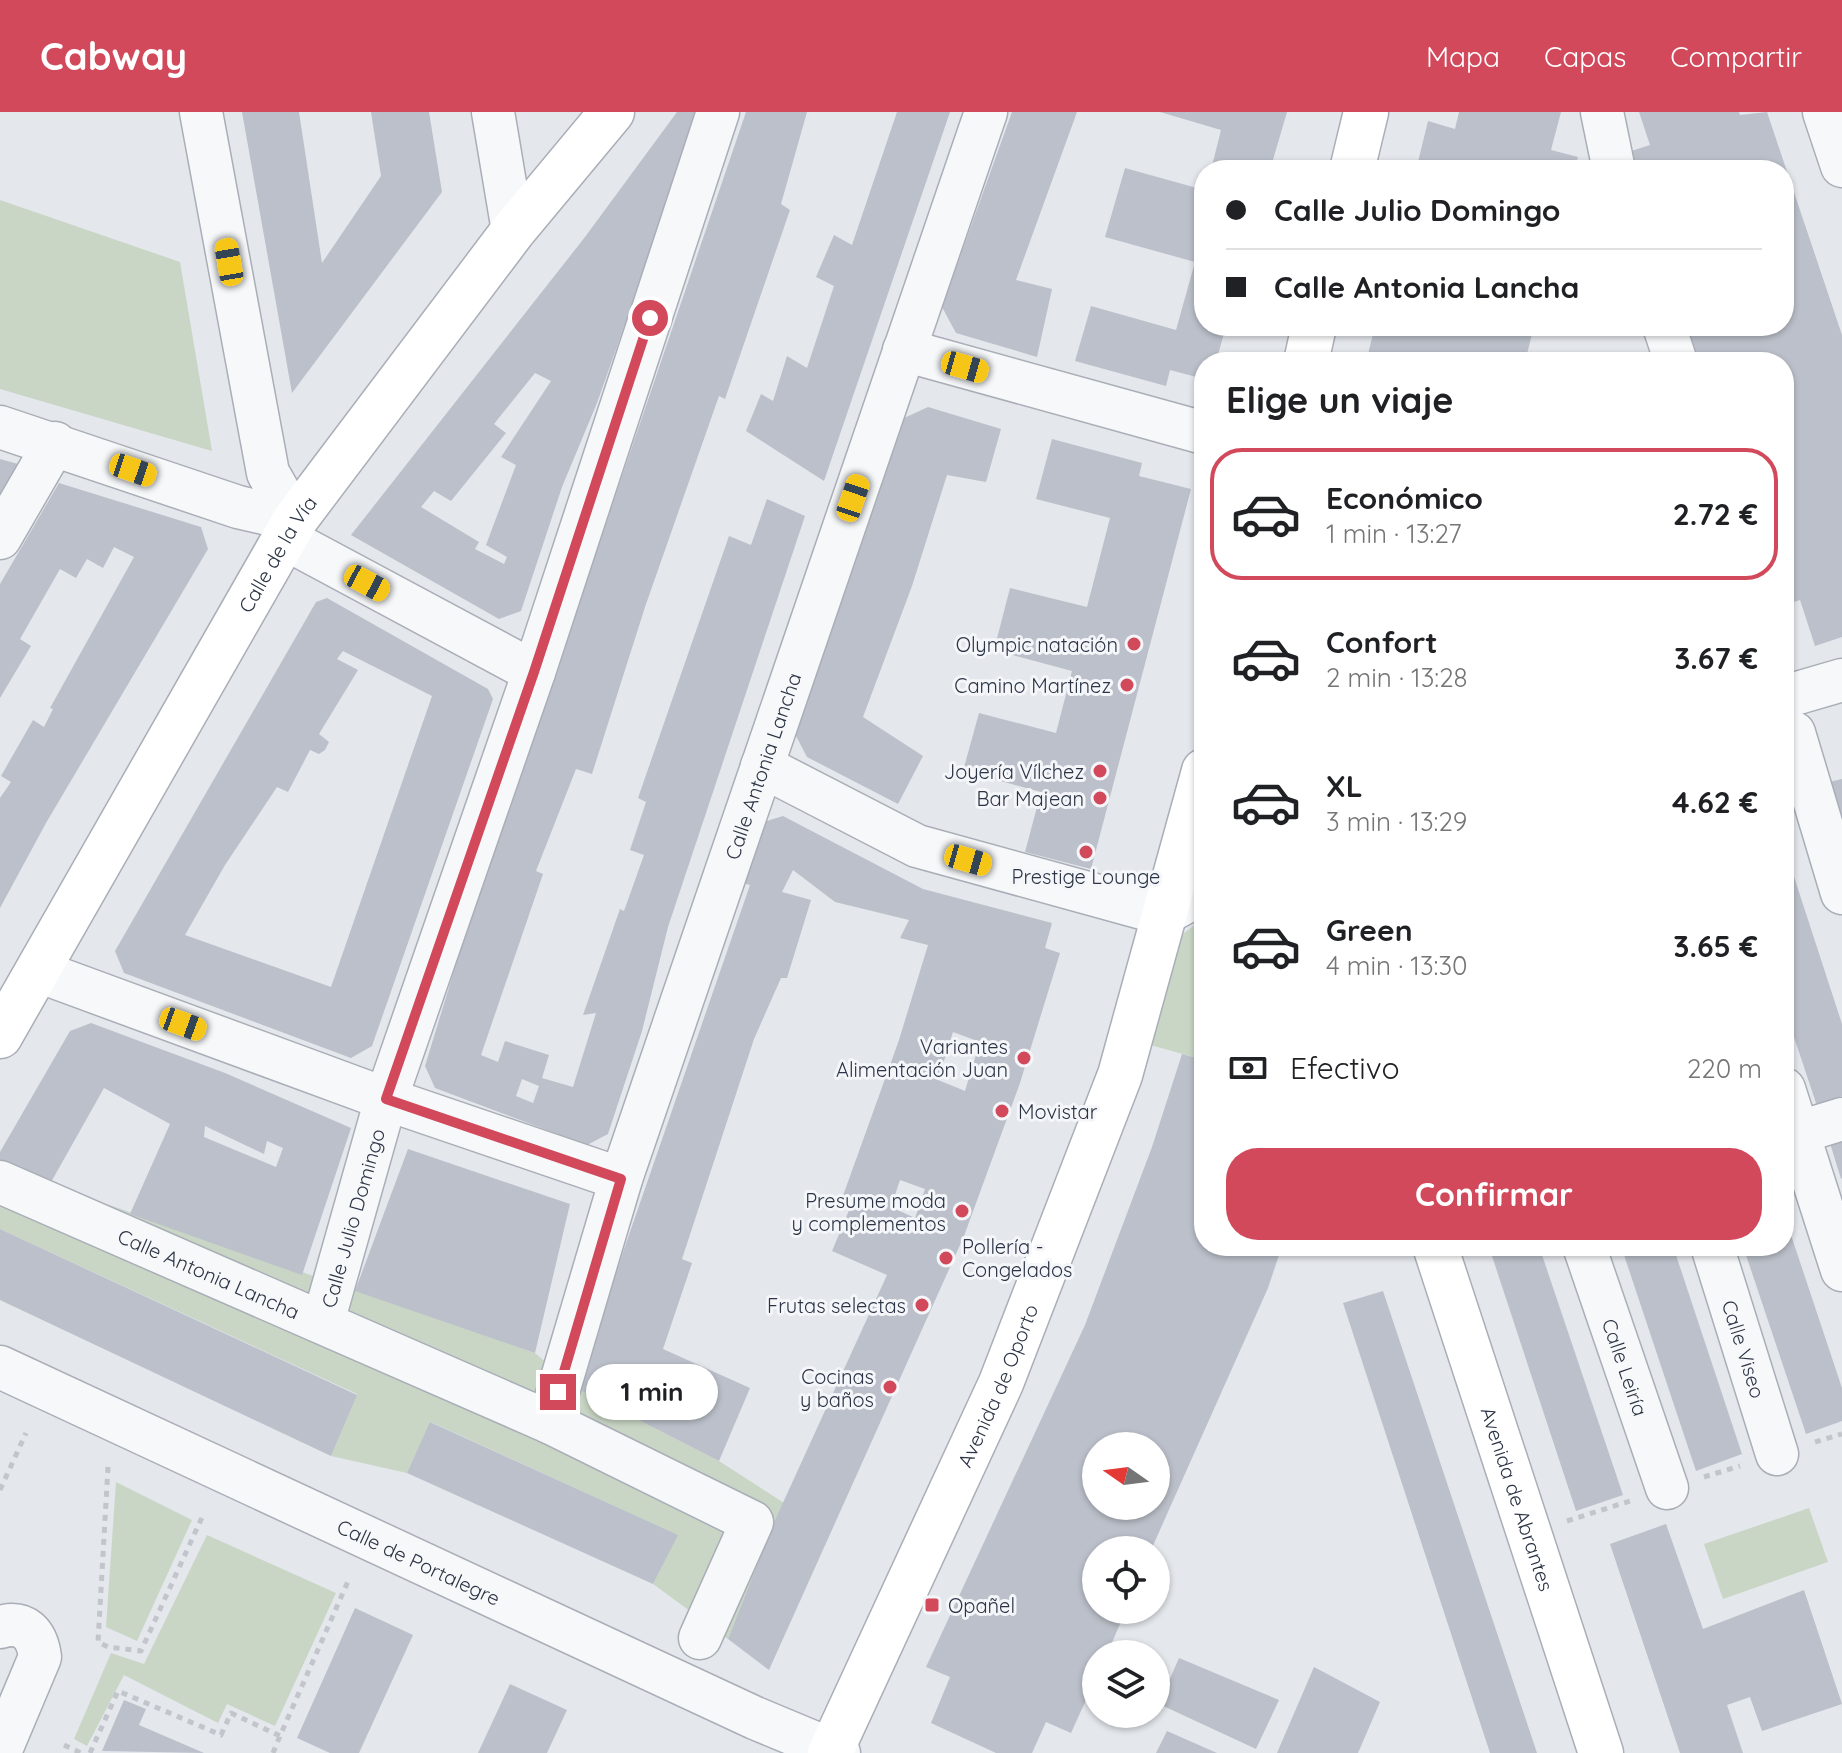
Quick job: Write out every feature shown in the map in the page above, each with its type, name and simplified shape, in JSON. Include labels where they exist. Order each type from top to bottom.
[{"type":"main road","name":"Calle de la Vía","points":[[4,1020],[38,971],[290,529],[513,231],[612,112]]},
{"type":"main road","points":[[1354,160],[1366,112]]},
{"type":"main road","name":"Avenida de Oporto","points":[[834,1752],[1001,1383],[1120,1075],[1194,807]]},
{"type":"main road","name":"Avenida de Abrantes","points":[[1440,1256],[1601,1753]]},
{"type":"street","points":[[201,112],[268,473],[290,529]]},
{"type":"street","points":[[493,112],[513,231]]},
{"type":"street","name":"Calle Julio Domingo","points":[[323,1322],[386,1099],[534,672],[718,112]]},
{"type":"street","name":"Calle Antonia Lancha","points":[[549,1422],[621,1179],[986,112]]},
{"type":"street","points":[[1602,112],[1612,160]]},
{"type":"street","points":[[1824,112],[1842,166]]},
{"type":"street","points":[[904,350],[1194,430]]},
{"type":"street","points":[[0,427],[238,507],[290,529],[534,672]]},
{"type":"street","points":[[0,538],[55,443]]},
{"type":"street","points":[[1794,712],[1842,680]]},
{"type":"street","points":[[1794,732],[1842,893]]},
{"type":"street","points":[[762,766],[917,846],[1164,914],[1194,898]]},
{"type":"street","points":[[38,971],[386,1099],[621,1179]]},
{"type":"street","points":[[1794,1134],[1842,1119]]},
{"type":"street","points":[[1794,1143],[1842,1270]]},
{"type":"street","name":"Calle Antonia Lancha","points":[[0,1182],[549,1422],[752,1522],[700,1638]]},
{"type":"street","name":"Calle Leiría","points":[[1587,1256],[1667,1488]]},
{"type":"street","name":"Calle Viseo","points":[[1715,1256],[1777,1454]]},
{"type":"street","name":"Calle de Portalegre","points":[[0,1367],[834,1752]]},
{"type":"street","points":[[0,1627],[12,1623],[24,1627],[38,1643],[40,1657],[0,1752]]},
{"type":"path","points":[[0,1490],[26,1433]]},
{"type":"path","points":[[108,1467],[98,1642],[108,1647],[141,1651],[204,1513]]},
{"type":"path","points":[[273,1753],[349,1579]]},
{"type":"path","points":[[90,1753],[118,1691],[221,1735],[231,1713],[280,1736]]},
{"type":"path","points":[[64,1745],[81,1753]]},
{"type":"green space","points":[[0,200],[180,262],[212,451],[0,389]]},
{"type":"green space","points":[[1194,926],[1194,1057],[1147,1044],[1180,936]]},
{"type":"green space","points":[[0,1167],[535,1353],[576,1388],[719,1461],[784,1503],[728,1639],[653,1584],[677,1535],[431,1422],[407,1473],[331,1456],[357,1394],[0,1229]]},
{"type":"green space","points":[[116,1482],[192,1520],[137,1641],[106,1627]]},
{"type":"green space","points":[[1809,1508],[1828,1562],[1723,1599],[1704,1544]]},
{"type":"green space","points":[[207,1535],[336,1593],[275,1726],[227,1704],[218,1723],[124,1675],[87,1746],[74,1739],[111,1653],[144,1664]]},
{"type":"building","points":[[242,112],[299,112],[322,263],[381,176],[371,112],[429,112],[442,192],[292,393]]},
{"type":"building","points":[[677,112],[700,112],[597,403],[562,487],[521,611],[499,619],[351,535],[585,237]],"holes":[[[535,373],[551,381],[501,457],[516,465],[486,545],[507,557],[504,564],[475,549],[479,542],[421,507],[434,491],[451,501],[506,433],[494,424]]]},
{"type":"building","points":[[746,112],[807,112],[781,204],[790,210],[725,399],[719,396],[645,607],[592,774],[576,769],[536,871],[543,874],[481,1055],[498,1062],[505,1041],[549,1055],[542,1078],[573,1087],[596,1013],[583,1015],[620,909],[624,911],[644,855],[630,850],[646,802],[638,798],[729,536],[751,545],[767,499],[805,516],[668,927],[642,1031],[608,1134],[587,1145],[435,1088],[425,1066],[457,961]],"holes":[[[522,1079],[539,1086],[533,1103],[516,1096]]]},
{"type":"building","points":[[897,112],[950,112],[824,481],[746,431],[761,394],[773,401],[787,356],[807,368],[834,286],[816,277],[834,235],[852,245]]},
{"type":"building","points":[[1012,112],[1077,112],[1016,280],[1052,289],[1037,357],[956,333],[942,307]]},
{"type":"building","points":[[1160,112],[1287,112],[1273,160],[1214,160],[1221,130]]},
{"type":"building","points":[[1459,112],[1561,112],[1551,150],[1578,157],[1577,160],[1418,160],[1428,121],[1455,129]]},
{"type":"building","points":[[1639,112],[1739,112],[1740,115],[1767,112],[1783,160],[1627,160],[1625,153],[1650,145]]},
{"type":"building","points":[[1125,168],[1194,187],[1194,262],[1105,237]]},
{"type":"building","points":[[1794,192],[1842,335],[1842,637],[1815,646],[1800,600],[1794,602],[1794,352],[1691,352],[1685,336],[1794,336]]},
{"type":"building","points":[[1194,266],[1194,336],[1223,336],[1219,352],[1194,352],[1194,376],[1170,370],[1166,386],[1075,361],[1091,306],[1176,330]]},
{"type":"building","points":[[1372,336],[1532,336],[1528,352],[1368,352]]},
{"type":"building","points":[[928,407],[1001,429],[986,482],[947,475],[912,586],[863,717],[923,756],[898,804],[807,757],[795,734],[902,419]]},
{"type":"building","points":[[1052,439],[1142,463],[1139,476],[1191,489],[1091,869],[1025,852],[1041,792],[963,771],[979,713],[1056,733],[1072,671],[994,650],[1010,588],[1087,607],[1110,518],[1036,499]]},
{"type":"building","points":[[0,459],[18,464],[0,494]]},
{"type":"building","points":[[59,483],[201,527],[208,549],[46,823],[0,908],[0,798],[11,782],[1,776],[33,720],[44,727],[53,709],[50,708],[134,557],[114,547],[103,568],[87,559],[76,578],[60,569],[20,639],[31,646],[0,698],[0,584]]},
{"type":"building","points":[[327,598],[488,689],[493,699],[372,1046],[351,1058],[124,973],[115,951],[316,602]],"holes":[[[343,651],[432,696],[331,987],[185,935],[225,865],[277,787],[288,792],[310,750],[319,754],[325,750],[329,742],[319,734],[358,670],[337,659]]]},
{"type":"building","points":[[1842,779],[1842,831],[1825,783]]},
{"type":"building","points":[[783,816],[923,889],[1052,923],[1045,948],[1060,953],[1020,1083],[964,1236],[769,1670],[728,1639],[776,1518],[887,1275],[832,1251],[850,1208],[840,1204],[899,1040],[928,945],[900,938],[909,920],[835,902],[793,870],[782,892],[811,900],[787,978],[781,978],[754,1039],[682,1259],[692,1263],[663,1349],[750,1388],[719,1461],[576,1388],[750,885],[739,882],[760,823]],"holes":[[[953,1032],[980,1042],[965,1091],[938,1080]],[[900,1180],[925,1189],[915,1218],[891,1207]]]},
{"type":"building","points":[[1794,877],[1842,1024],[1842,1096],[1817,1106],[1794,1037]]},
{"type":"building","points":[[91,1023],[225,1073],[351,1128],[302,1275],[130,1214],[170,1124],[104,1088],[50,1184],[0,1167],[0,1152],[70,1031]],"holes":[[[205,1126],[264,1154],[267,1141],[283,1148],[276,1167],[204,1137]]]},
{"type":"building","points":[[1182,1054],[1194,1057],[1194,1256],[1279,1256],[1268,1288],[1170,1507],[1170,1432],[1082,1432],[1082,1520],[1164,1520],[1157,1536],[1082,1536],[1082,1624],[1120,1624],[1113,1640],[1082,1640],[1082,1709],[1071,1733],[1046,1722],[1032,1753],[996,1753],[931,1723],[950,1677],[926,1667],[1085,1325],[1152,1147]]},
{"type":"building","points":[[1842,1136],[1842,1178],[1841,1179],[1829,1140]]},
{"type":"building","points":[[408,1149],[570,1204],[535,1353],[355,1291]]},
{"type":"building","points":[[0,1229],[357,1395],[331,1456],[0,1300]]},
{"type":"building","points":[[1794,1244],[1842,1388],[1842,1421],[1806,1434],[1746,1256],[1794,1256]]},
{"type":"building","points":[[1492,1256],[1542,1256],[1623,1495],[1576,1511]]},
{"type":"building","points":[[1624,1256],[1676,1256],[1742,1454],[1696,1471]]},
{"type":"building","points":[[1383,1291],[1537,1753],[1490,1753],[1343,1303]]},
{"type":"building","points":[[430,1422],[678,1535],[653,1584],[407,1473]]},
{"type":"building","points":[[1666,1524],[1703,1629],[1804,1590],[1842,1704],[1762,1731],[1750,1697],[1727,1705],[1743,1753],[1680,1753],[1610,1544]]},
{"type":"building","points":[[355,1608],[413,1635],[359,1753],[330,1753],[297,1738]]},
{"type":"building","points":[[1179,1658],[1279,1700],[1256,1749],[1170,1709],[1170,1679]]},
{"type":"building","points":[[1314,1667],[1380,1702],[1358,1753],[1277,1753]]},
{"type":"building","points":[[510,1684],[567,1710],[547,1753],[478,1753]]},
{"type":"building","points":[[124,1700],[146,1709],[139,1725],[204,1753],[102,1751]]},
{"type":"building","points":[[1167,1731],[1217,1753],[1156,1753]]},
{"type":"place","name":"Olympic natación","points":[[1134,644]]},
{"type":"place","name":"Camino Martínez","points":[[1127,685]]},
{"type":"place","name":"Joyería Vílchez","points":[[1100,771]]},
{"type":"place","name":"Bar Majean","points":[[1100,798]]},
{"type":"place","name":"Prestige Lounge","points":[[1086,852]]},
{"type":"place","name":"Variantes Alimentación Juan","points":[[1024,1058]]},
{"type":"place","name":"Movistar","points":[[1002,1111]]},
{"type":"place","name":"Presume moda y complementos","points":[[962,1211]]},
{"type":"place","name":"Pollería - Congelados","points":[[946,1258]]},
{"type":"place","name":"Frutas selectas","points":[[922,1305]]},
{"type":"place","name":"Cocinas y baños","points":[[890,1387]]},
{"type":"place","name":"Opañel","points":[[932,1605]]},
{"type":"route","points":[[558,1392],[621,1179],[386,1099],[534,672],[650,318]]}]
